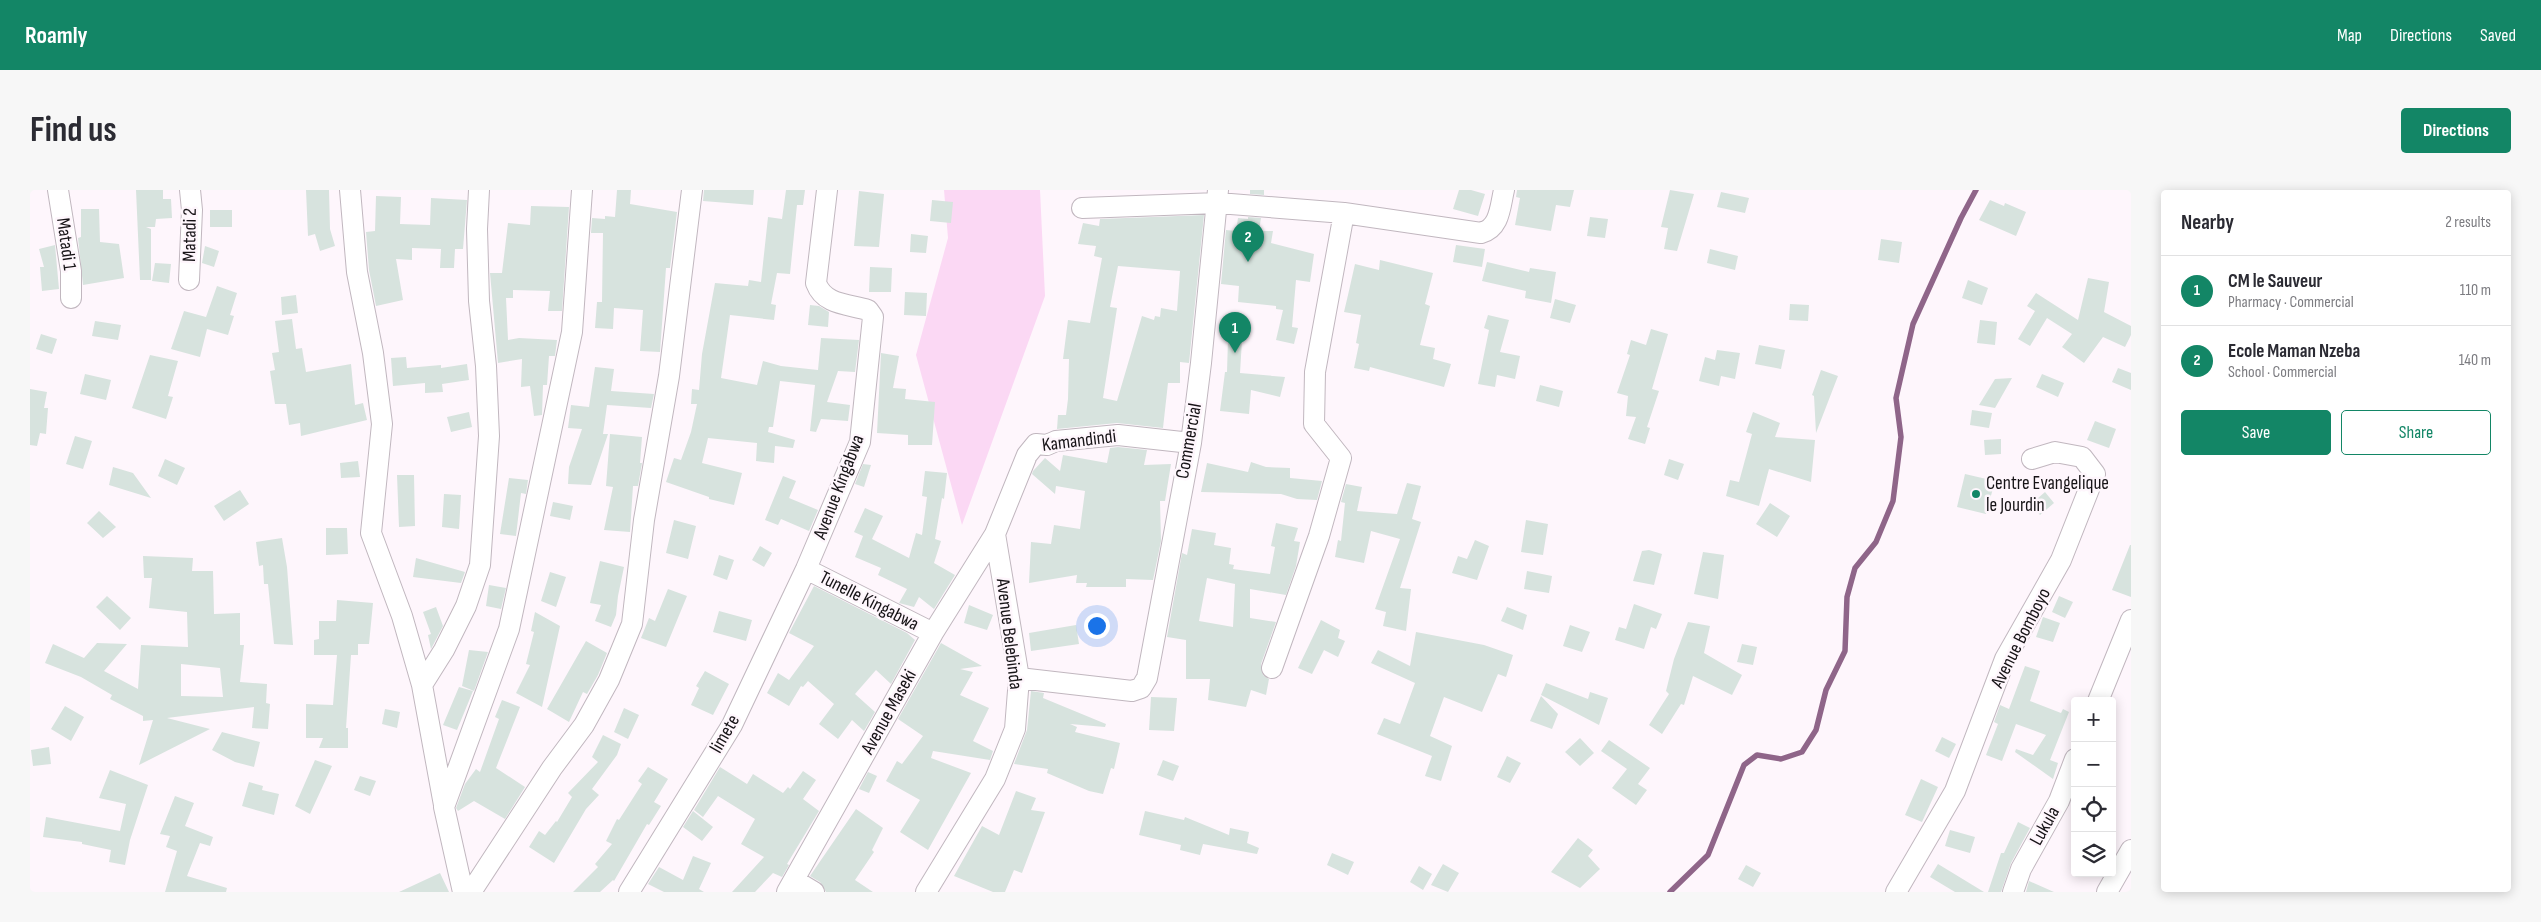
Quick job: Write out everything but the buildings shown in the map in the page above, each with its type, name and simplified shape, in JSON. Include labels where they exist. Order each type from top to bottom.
[{"type":"street","name":"Matadi 1","points":[[58,190],[71,272],[71,298]]},
{"type":"street","name":"Matadi 2","points":[[189,280],[192,210],[190,190]]},
{"type":"street","points":[[350,190],[357,272],[373,353],[382,424],[371,533],[402,616],[422,685],[444,807],[463,892]]},
{"type":"street","points":[[422,685],[444,650],[466,606],[480,565],[489,436],[486,366],[479,301],[477,229],[479,190]]},
{"type":"street","points":[[444,807],[509,629],[572,332],[582,190]]},
{"type":"street","points":[[471,892],[552,768],[584,725],[609,680],[632,624],[644,520],[669,376],[692,190]]},
{"type":"street","name":"Avenue Kingabwa","points":[[806,569],[860,442],[873,322],[871,313],[864,309],[827,299],[820,293],[816,283],[827,190]]},
{"type":"street","points":[[1082,208],[1218,197],[1481,233],[1490,231],[1496,223],[1504,190]]},
{"type":"street","name":"Commercial","points":[[1019,678],[1132,692],[1141,688],[1147,678],[1190,443],[1202,363],[1218,197]]},
{"type":"street","points":[[1272,668],[1319,536],[1341,458],[1314,424],[1314,398],[1315,372],[1344,213]]},
{"type":"street","name":"Kamandindi","points":[[994,534],[1027,455],[1036,444],[1047,445],[1056,441],[1118,435],[1190,443]]},
{"type":"street","name":"Avenue Bomboyo","points":[[1896,892],[1955,792],[2005,659],[2061,560],[2096,474],[2082,457],[2055,452],[2032,459]]},
{"type":"street","name":"Avenue Maseki","points":[[790,886],[933,633],[994,534]]},
{"type":"street","name":"Avenue Belebinda","points":[[926,892],[995,779],[1016,729],[1019,678],[994,534]]},
{"type":"street","name":"Tunelle Kingabwa","points":[[806,569],[933,633]]},
{"type":"street","name":"limete","points":[[629,892],[732,725],[806,569]]},
{"type":"street","points":[[2100,697],[2131,620]]},
{"type":"street","name":"Lukula","points":[[2013,892],[2021,869],[2059,800],[2071,769]]},
{"type":"street","points":[[2107,892],[2131,850]]},
{"type":"street","points":[[790,886],[814,892]]},
{"type":"shaded area","points":[[944,190],[1040,190],[1045,296],[962,525],[916,355],[948,238]]},
{"type":"waterway","points":[[1670,892],[1708,855],[1744,765],[1757,755],[1781,759],[1802,752],[1816,730],[1826,690],[1845,651],[1847,597],[1855,568],[1876,542],[1893,501],[1901,437],[1896,398],[1913,324],[1961,218],[1976,190]]},
{"type":"place","name":"Ecole Maman Nzeba","points":[[1248,262]]},
{"type":"place","name":"CM le Sauveur","points":[[1235,353]]},
{"type":"place","name":"Centre Evangelique le Jourdin","points":[[1976,494]]}]
